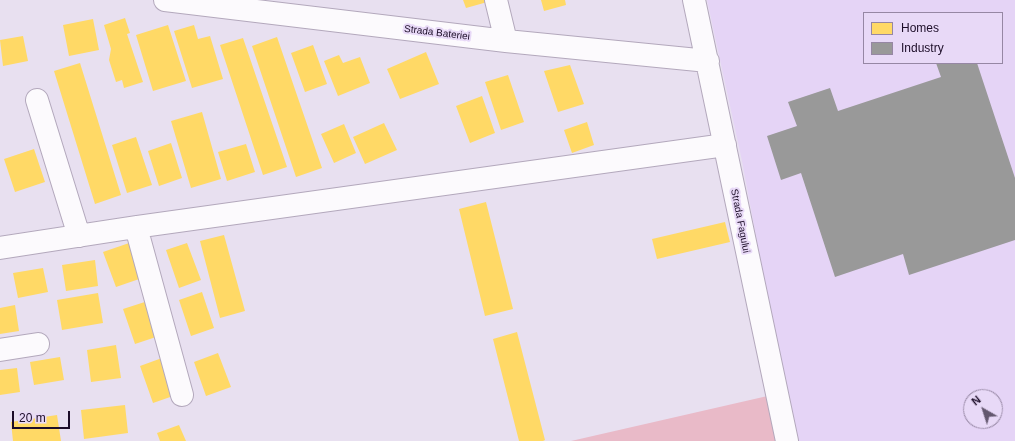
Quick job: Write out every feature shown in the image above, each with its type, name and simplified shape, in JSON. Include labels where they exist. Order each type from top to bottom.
[{"type":"street","name":"Strada Bateriei","points":[[165,0],[506,41],[708,61]]},
{"type":"street","points":[[496,0],[506,41]]},
{"type":"street","name":"Strada Fagului","points":[[694,0],[787,441]]},
{"type":"street","points":[[37,100],[79,236]]},
{"type":"street","points":[[0,248],[136,227],[725,145]]},
{"type":"street","points":[[136,227],[182,395]]},
{"type":"street","points":[[0,350],[38,344]]},
{"type":"shaded area","points":[[707,0],[1015,0],[1015,441],[796,441],[785,392],[742,161]]},
{"type":"shaded area","points":[[785,392],[796,441],[571,441]]},
{"type":"building: Homes","points":[[463,0],[490,0],[491,1],[466,8]]},
{"type":"building: Homes","points":[[541,0],[565,0],[566,5],[544,11]]},
{"type":"building: Homes","points":[[125,18],[130,33],[127,34],[143,82],[124,88],[122,80],[116,82],[109,60],[111,49],[104,25]]},
{"type":"building: Homes","points":[[93,19],[99,50],[69,56],[63,25]]},
{"type":"building: Homes","points":[[168,25],[186,81],[153,91],[136,35]]},
{"type":"building: Homes","points":[[194,25],[198,39],[210,36],[223,79],[192,88],[174,31]]},
{"type":"building: Homes","points":[[23,36],[28,61],[3,66],[0,40]]},
{"type":"building: Homes","points":[[277,37],[322,168],[296,177],[252,46]]},
{"type":"building: Homes","points":[[243,38],[287,167],[263,175],[220,45]]},
{"type":"building: Homes","points":[[313,45],[327,84],[305,92],[291,53]]},
{"type":"building: Homes","points":[[426,52],[439,84],[400,99],[387,69]]},
{"type":"building: Homes","points":[[339,55],[343,63],[360,57],[370,83],[338,96],[324,61]]},
{"type":"building: Homes","points":[[80,63],[121,195],[95,204],[54,71]]},
{"type":"building: Homes","points":[[570,65],[584,104],[558,112],[544,71]]},
{"type":"building: Homes","points":[[508,75],[524,122],[501,130],[485,82]]},
{"type":"building: Homes","points":[[482,96],[495,133],[470,143],[456,106]]},
{"type":"building: Homes","points":[[202,112],[221,179],[191,188],[171,121]]},
{"type":"building: Homes","points":[[587,122],[594,145],[572,153],[564,130]]},
{"type":"building: Homes","points":[[384,123],[397,150],[365,164],[353,137]]},
{"type":"building: Homes","points":[[344,124],[356,153],[334,163],[321,134]]},
{"type":"building: Homes","points":[[136,137],[152,185],[127,193],[112,145]]},
{"type":"building: Homes","points":[[171,143],[182,178],[159,186],[148,151]]},
{"type":"building: Homes","points":[[246,144],[255,172],[227,181],[218,152]]},
{"type":"building: Homes","points":[[34,149],[45,182],[15,192],[4,159]]},
{"type":"building: Homes","points":[[486,202],[513,309],[485,316],[459,209]]},
{"type":"building: Homes","points":[[725,222],[730,242],[657,259],[652,239]]},
{"type":"building: Homes","points":[[224,235],[245,311],[220,318],[200,241]]},
{"type":"building: Homes","points":[[132,242],[145,277],[116,287],[103,252]]},
{"type":"building: Homes","points":[[187,243],[201,280],[179,288],[166,250]]},
{"type":"building: Homes","points":[[95,260],[98,286],[66,291],[62,265]]},
{"type":"building: Homes","points":[[43,268],[48,292],[18,298],[13,273]]},
{"type":"building: Homes","points":[[202,292],[214,328],[191,336],[179,300]]},
{"type":"building: Homes","points":[[98,293],[103,323],[62,330],[57,300]]},
{"type":"building: Homes","points":[[151,300],[162,335],[135,344],[123,309]]},
{"type":"building: Homes","points":[[15,305],[19,331],[0,334],[0,308]]},
{"type":"building: Homes","points":[[517,332],[545,440],[543,441],[519,441],[493,339]]},
{"type":"building: Homes","points":[[116,345],[121,378],[91,382],[87,350]]},
{"type":"building: Homes","points":[[218,353],[231,387],[206,396],[194,362]]},
{"type":"building: Homes","points":[[60,357],[64,380],[34,385],[30,362]]},
{"type":"building: Homes","points":[[162,358],[176,395],[153,403],[140,366]]},
{"type":"building: Homes","points":[[17,368],[20,392],[0,395],[0,370]]},
{"type":"building: Homes","points":[[125,405],[128,433],[84,439],[81,410]]},
{"type":"building: Homes","points":[[57,415],[61,441],[13,441],[11,422]]},
{"type":"building: Homes","points":[[179,425],[186,441],[160,441],[157,433]]},
{"type":"building: Industry","points":[[936,64],[977,64],[1015,178],[1015,240],[909,275],[903,254],[835,277],[801,173],[781,180],[767,136],[797,126],[788,102],[830,88],[838,111],[941,77]]}]
